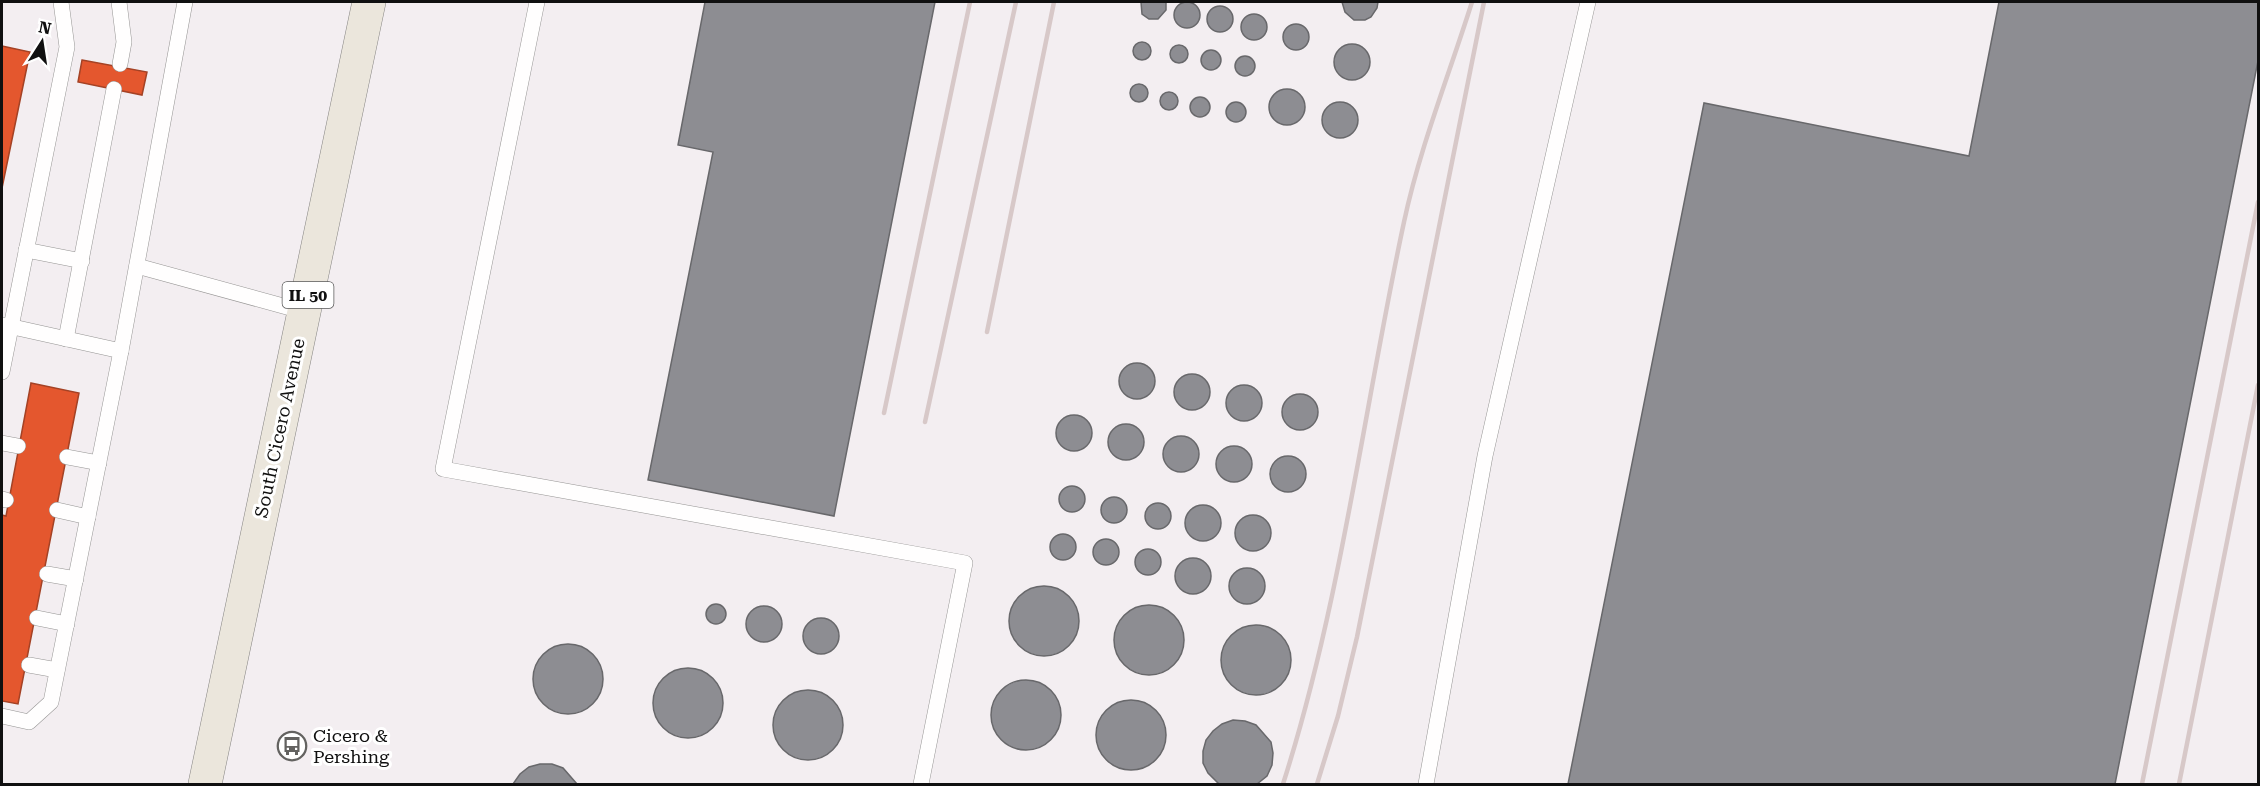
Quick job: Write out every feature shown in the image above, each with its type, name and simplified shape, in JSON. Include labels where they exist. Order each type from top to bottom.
[{"type":"main road","name":"South Cicero Avenue","points":[[205,784],[369,2]]},
{"type":"lane","points":[[2,372],[7,326],[26,250],[67,47],[61,2]]},
{"type":"lane","points":[[119,2],[124,42],[120,64]]},
{"type":"lane","points":[[2,716],[29,722],[51,702],[121,351],[185,2]]},
{"type":"lane","points":[[537,2],[443,469],[965,563],[921,784]]},
{"type":"lane","points":[[1426,784],[1485,456],[1588,2]]},
{"type":"lane","points":[[66,339],[114,88]]},
{"type":"lane","points":[[26,250],[81,261]]},
{"type":"lane","points":[[137,266],[305,312]]},
{"type":"lane","points":[[7,326],[121,351]]},
{"type":"lane","points":[[2,443],[18,446]]},
{"type":"lane","points":[[67,457],[99,464]]},
{"type":"lane","points":[[57,510],[88,517]]},
{"type":"lane","points":[[47,574],[76,579]]},
{"type":"lane","points":[[38,618],[67,624]]},
{"type":"lane","points":[[29,665],[57,670]]},
{"type":"shaded area","points":[[2,2],[2258,2],[2258,784],[2,784]]},
{"type":"building: Shops","points":[[2,46],[30,52],[2,188]]},
{"type":"building: Shops","points":[[82,60],[147,72],[142,95],[78,82]]},
{"type":"building: Shops","points":[[31,383],[79,393],[18,704],[2,701],[2,515],[6,516]]},
{"type":"building: Industry","points":[[705,2],[935,2],[834,516],[648,480],[713,152],[678,145]]},
{"type":"building: Industry","points":[[1141,2],[1166,2],[1166,10],[1158,19],[1149,19],[1142,14]]},
{"type":"building: Industry","points":[[1187,2],[1196,6],[1200,15],[1196,24],[1187,28],[1178,24],[1174,15],[1178,6]]},
{"type":"building: Industry","points":[[1342,2],[1378,2],[1371,17],[1365,20],[1354,20],[1345,12]]},
{"type":"building: Industry","points":[[1999,2],[2258,2],[2258,61],[2115,784],[1568,784],[1704,103],[1969,156]]},
{"type":"building: Industry","points":[[1220,6],[1229,10],[1233,19],[1229,28],[1220,32],[1211,28],[1207,19],[1211,10]]},
{"type":"building: Industry","points":[[1254,14],[1264,17],[1267,27],[1264,37],[1254,40],[1244,37],[1241,27],[1244,17]]},
{"type":"building: Industry","points":[[1296,24],[1305,28],[1309,37],[1305,46],[1296,50],[1287,46],[1283,37],[1287,28]]},
{"type":"building: Industry","points":[[1138,42],[1146,42],[1151,47],[1149,58],[1138,60],[1133,55],[1133,47]]},
{"type":"building: Industry","points":[[1352,44],[1365,49],[1370,62],[1365,75],[1352,80],[1339,75],[1334,62],[1339,49]]},
{"type":"building: Industry","points":[[1175,45],[1183,45],[1188,50],[1186,61],[1175,63],[1170,58],[1170,50]]},
{"type":"building: Industry","points":[[1211,50],[1218,53],[1221,60],[1218,67],[1211,70],[1204,67],[1201,60],[1204,53]]},
{"type":"building: Industry","points":[[1245,56],[1252,59],[1255,66],[1252,73],[1245,76],[1238,73],[1235,66],[1238,59]]},
{"type":"building: Industry","points":[[1135,84],[1143,84],[1148,89],[1146,100],[1135,102],[1130,97],[1130,89]]},
{"type":"building: Industry","points":[[1287,89],[1299,95],[1305,107],[1299,119],[1287,125],[1275,119],[1269,107],[1275,95]]},
{"type":"building: Industry","points":[[1165,92],[1173,92],[1178,97],[1176,108],[1165,110],[1160,105],[1160,97]]},
{"type":"building: Industry","points":[[1200,97],[1207,100],[1210,107],[1207,114],[1200,117],[1193,114],[1190,107],[1193,100]]},
{"type":"building: Industry","points":[[1236,102],[1243,105],[1246,112],[1243,119],[1236,122],[1229,119],[1226,112],[1229,105]]},
{"type":"building: Industry","points":[[1340,102],[1353,107],[1358,120],[1353,133],[1340,138],[1327,133],[1322,120],[1327,107]]},
{"type":"building: Industry","points":[[1137,363],[1149,369],[1155,381],[1149,393],[1137,399],[1125,393],[1119,381],[1125,369]]},
{"type":"building: Industry","points":[[1192,374],[1205,379],[1210,392],[1205,405],[1192,410],[1179,405],[1174,392],[1179,379]]},
{"type":"building: Industry","points":[[1244,385],[1257,390],[1262,403],[1257,416],[1244,421],[1231,416],[1226,403],[1231,390]]},
{"type":"building: Industry","points":[[1300,394],[1313,399],[1318,412],[1313,425],[1300,430],[1287,425],[1282,412],[1287,399]]},
{"type":"building: Industry","points":[[1074,415],[1087,420],[1092,433],[1087,446],[1074,451],[1061,446],[1056,433],[1061,420]]},
{"type":"building: Industry","points":[[1126,424],[1139,429],[1144,442],[1139,455],[1126,460],[1113,455],[1108,442],[1113,429]]},
{"type":"building: Industry","points":[[1181,436],[1194,441],[1199,454],[1194,467],[1181,472],[1168,467],[1163,454],[1168,441]]},
{"type":"building: Industry","points":[[1234,446],[1247,451],[1252,464],[1247,477],[1234,482],[1221,477],[1216,464],[1221,451]]},
{"type":"building: Industry","points":[[1288,456],[1300,462],[1306,474],[1300,486],[1288,492],[1276,486],[1270,474],[1276,462]]},
{"type":"building: Industry","points":[[1072,486],[1081,490],[1085,499],[1081,508],[1072,512],[1063,508],[1059,499],[1063,490]]},
{"type":"building: Industry","points":[[1114,497],[1123,501],[1127,510],[1123,519],[1114,523],[1105,519],[1101,510],[1105,501]]},
{"type":"building: Industry","points":[[1158,503],[1167,507],[1171,516],[1167,525],[1158,529],[1149,525],[1145,516],[1149,507]]},
{"type":"building: Industry","points":[[1203,505],[1216,510],[1221,523],[1216,536],[1203,541],[1190,536],[1185,523],[1190,510]]},
{"type":"building: Industry","points":[[1253,515],[1266,520],[1271,533],[1266,546],[1253,551],[1240,546],[1235,533],[1240,520]]},
{"type":"building: Industry","points":[[1063,534],[1072,538],[1076,547],[1072,556],[1063,560],[1054,556],[1050,547],[1054,538]]},
{"type":"building: Industry","points":[[1106,539],[1115,543],[1119,552],[1115,561],[1106,565],[1097,561],[1093,552],[1097,543]]},
{"type":"building: Industry","points":[[1148,549],[1157,553],[1161,562],[1157,571],[1148,575],[1139,571],[1135,562],[1139,553]]},
{"type":"building: Industry","points":[[1193,558],[1205,564],[1211,576],[1205,588],[1193,594],[1181,588],[1175,576],[1181,564]]},
{"type":"building: Industry","points":[[1247,568],[1260,573],[1265,586],[1260,599],[1247,604],[1234,599],[1229,586],[1234,573]]},
{"type":"building: Industry","points":[[1044,586],[1057,589],[1069,596],[1076,608],[1079,621],[1076,634],[1069,646],[1057,653],[1044,656],[1031,653],[1019,646],[1012,634],[1009,621],[1012,608],[1019,596],[1031,589]]},
{"type":"building: Industry","points":[[716,604],[723,607],[726,614],[723,621],[716,624],[709,621],[706,614],[709,607]]},
{"type":"building: Industry","points":[[1149,605],[1162,608],[1174,615],[1181,627],[1184,640],[1181,653],[1174,665],[1162,672],[1149,675],[1136,672],[1124,665],[1117,653],[1114,640],[1117,627],[1124,615],[1136,608]]},
{"type":"building: Industry","points":[[764,606],[777,611],[782,624],[777,637],[764,642],[751,637],[746,624],[751,611]]},
{"type":"building: Industry","points":[[821,618],[834,623],[839,636],[834,649],[821,654],[808,649],[803,636],[808,623]]},
{"type":"building: Industry","points":[[1256,625],[1269,628],[1281,635],[1288,647],[1291,660],[1288,673],[1281,685],[1269,692],[1256,695],[1243,692],[1231,685],[1224,673],[1221,660],[1224,647],[1231,635],[1243,628]]},
{"type":"building: Industry","points":[[568,644],[581,647],[593,654],[600,666],[603,679],[600,692],[593,704],[581,711],[568,714],[555,711],[543,704],[536,692],[533,679],[536,666],[543,654],[555,647]]},
{"type":"building: Industry","points":[[688,668],[701,671],[713,678],[720,690],[723,703],[720,716],[713,728],[701,735],[688,738],[675,735],[663,728],[656,716],[653,703],[656,690],[663,678],[675,671]]},
{"type":"building: Industry","points":[[1026,680],[1039,683],[1051,690],[1058,702],[1061,715],[1058,728],[1051,740],[1039,747],[1026,750],[1013,747],[1001,740],[994,728],[991,715],[994,702],[1001,690],[1013,683]]},
{"type":"building: Industry","points":[[808,690],[821,693],[833,700],[840,712],[843,725],[840,738],[833,750],[821,757],[808,760],[795,757],[783,750],[776,738],[773,725],[776,712],[783,700],[795,693]]},
{"type":"building: Industry","points":[[1131,700],[1144,703],[1156,710],[1163,722],[1166,735],[1163,748],[1156,760],[1144,767],[1131,770],[1118,767],[1106,760],[1099,748],[1096,735],[1099,722],[1106,710],[1118,703]]},
{"type":"building: Industry","points":[[1233,720],[1256,725],[1271,742],[1272,765],[1267,776],[1257,784],[1219,784],[1208,773],[1203,763],[1206,740],[1222,724]]},
{"type":"building: Industry","points":[[552,764],[563,768],[577,784],[513,784],[529,767]]},
{"type":"railway","points":[[884,413],[970,2]]},
{"type":"railway","points":[[925,422],[1016,2]]},
{"type":"railway","points":[[987,332],[1054,2]]},
{"type":"railway","points":[[1283,784],[1321,646],[1404,222],[1426,139],[1472,2]]},
{"type":"railway","points":[[1317,784],[1338,716],[1357,637],[1484,2]]},
{"type":"railway","points":[[2142,784],[2258,202]]},
{"type":"railway","points":[[2179,784],[2258,385]]},
{"type":"place","name":"Cicero & Pershing","points":[[292,746]]}]
